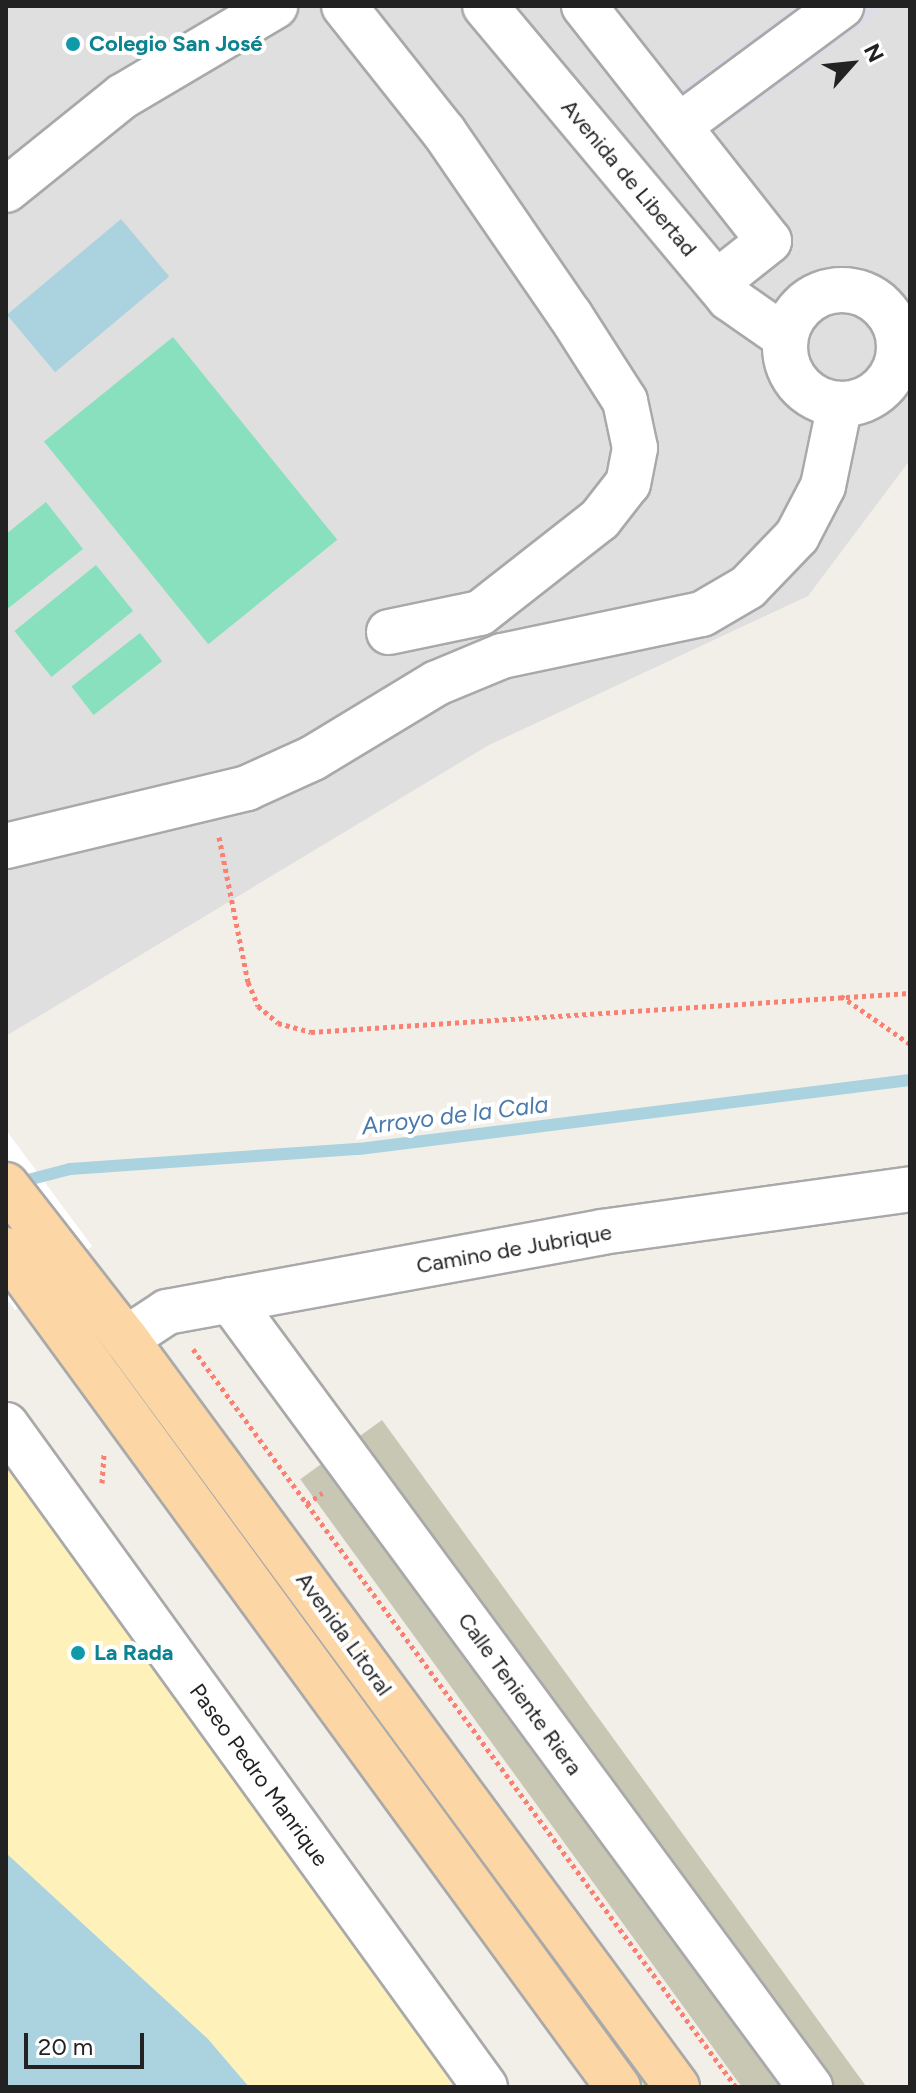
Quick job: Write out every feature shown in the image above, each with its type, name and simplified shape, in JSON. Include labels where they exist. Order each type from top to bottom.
[{"type":"main road","name":"Avenida Litoral","points":[[6,1185],[52,1280],[618,2087]]},
{"type":"main road","name":"Avenida Litoral","points":[[6,1250],[52,1280],[126,1339],[677,2087]]},
{"type":"street","points":[[6,190],[123,96],[275,6]]},
{"type":"street","points":[[344,6],[444,132],[570,315],[625,401],[635,448],[628,483],[600,519],[480,613],[389,632]]},
{"type":"street","name":"Avenida de Libertad","points":[[485,6],[729,298],[785,337]]},
{"type":"street","points":[[584,6],[769,241],[717,282]]},
{"type":"street","points":[[679,126],[841,6]]},
{"type":"street","points":[[830,290],[865,294],[904,330],[888,382],[860,402],[840,404],[821,401],[791,375],[785,337],[800,306],[830,290]]},
{"type":"street","points":[[6,846],[211,797],[276,777],[468,668],[540,646],[650,628],[702,614],[748,587],[780,557],[814,506],[832,458],[840,404]]},
{"type":"street","name":"Camino de Jubrique","points":[[126,1339],[167,1312],[602,1232],[910,1189]]},
{"type":"street","name":"Calle Teniente Riera","points":[[230,1300],[810,2087]]},
{"type":"street","name":"Paseo Pedro Manrique","points":[[6,1425],[485,2087]]},
{"type":"path","points":[[211,797],[248,982],[258,1006],[278,1023],[311,1032],[910,993]]},
{"type":"path","points":[[840,996],[910,1044]]},
{"type":"path","points":[[167,1312],[736,2087]]},
{"type":"shaded area","points":[[6,6],[910,6],[910,460],[808,596],[489,745],[6,1036]]},
{"type":"shaded area","points":[[796,6],[889,6],[708,138],[676,93]]},
{"type":"shaded area","points":[[382,1420],[867,2087],[742,2087],[300,1479]]},
{"type":"green space","points":[[173,337],[337,540],[208,644],[44,441]]},
{"type":"green space","points":[[46,502],[83,549],[6,610],[6,534]]},
{"type":"green space","points":[[96,565],[133,611],[52,677],[14,631]]},
{"type":"green space","points":[[140,633],[162,661],[94,715],[71,687]]},
{"type":"green space","points":[[444,1797],[655,2087],[642,2087],[436,1803]]},
{"type":"sand","name":"La Rada","points":[[6,1452],[456,2079],[445,2087],[249,2087],[208,2039],[6,1853]]},
{"type":"water","points":[[121,219],[169,276],[55,372],[7,315]]},
{"type":"water","points":[[6,1853],[208,2039],[249,2087],[6,2087]]},
{"type":"pier","points":[[6,1130],[92,1246],[15,1310],[6,1298]]},
{"type":"waterway","name":"Arroyo de la Cala","points":[[16,1183],[70,1169],[359,1149],[910,1080]]},
{"type":"place","name":"Colegio San José","points":[[73,44]]},
{"type":"place","name":"La Rada","points":[[78,1653]]}]
